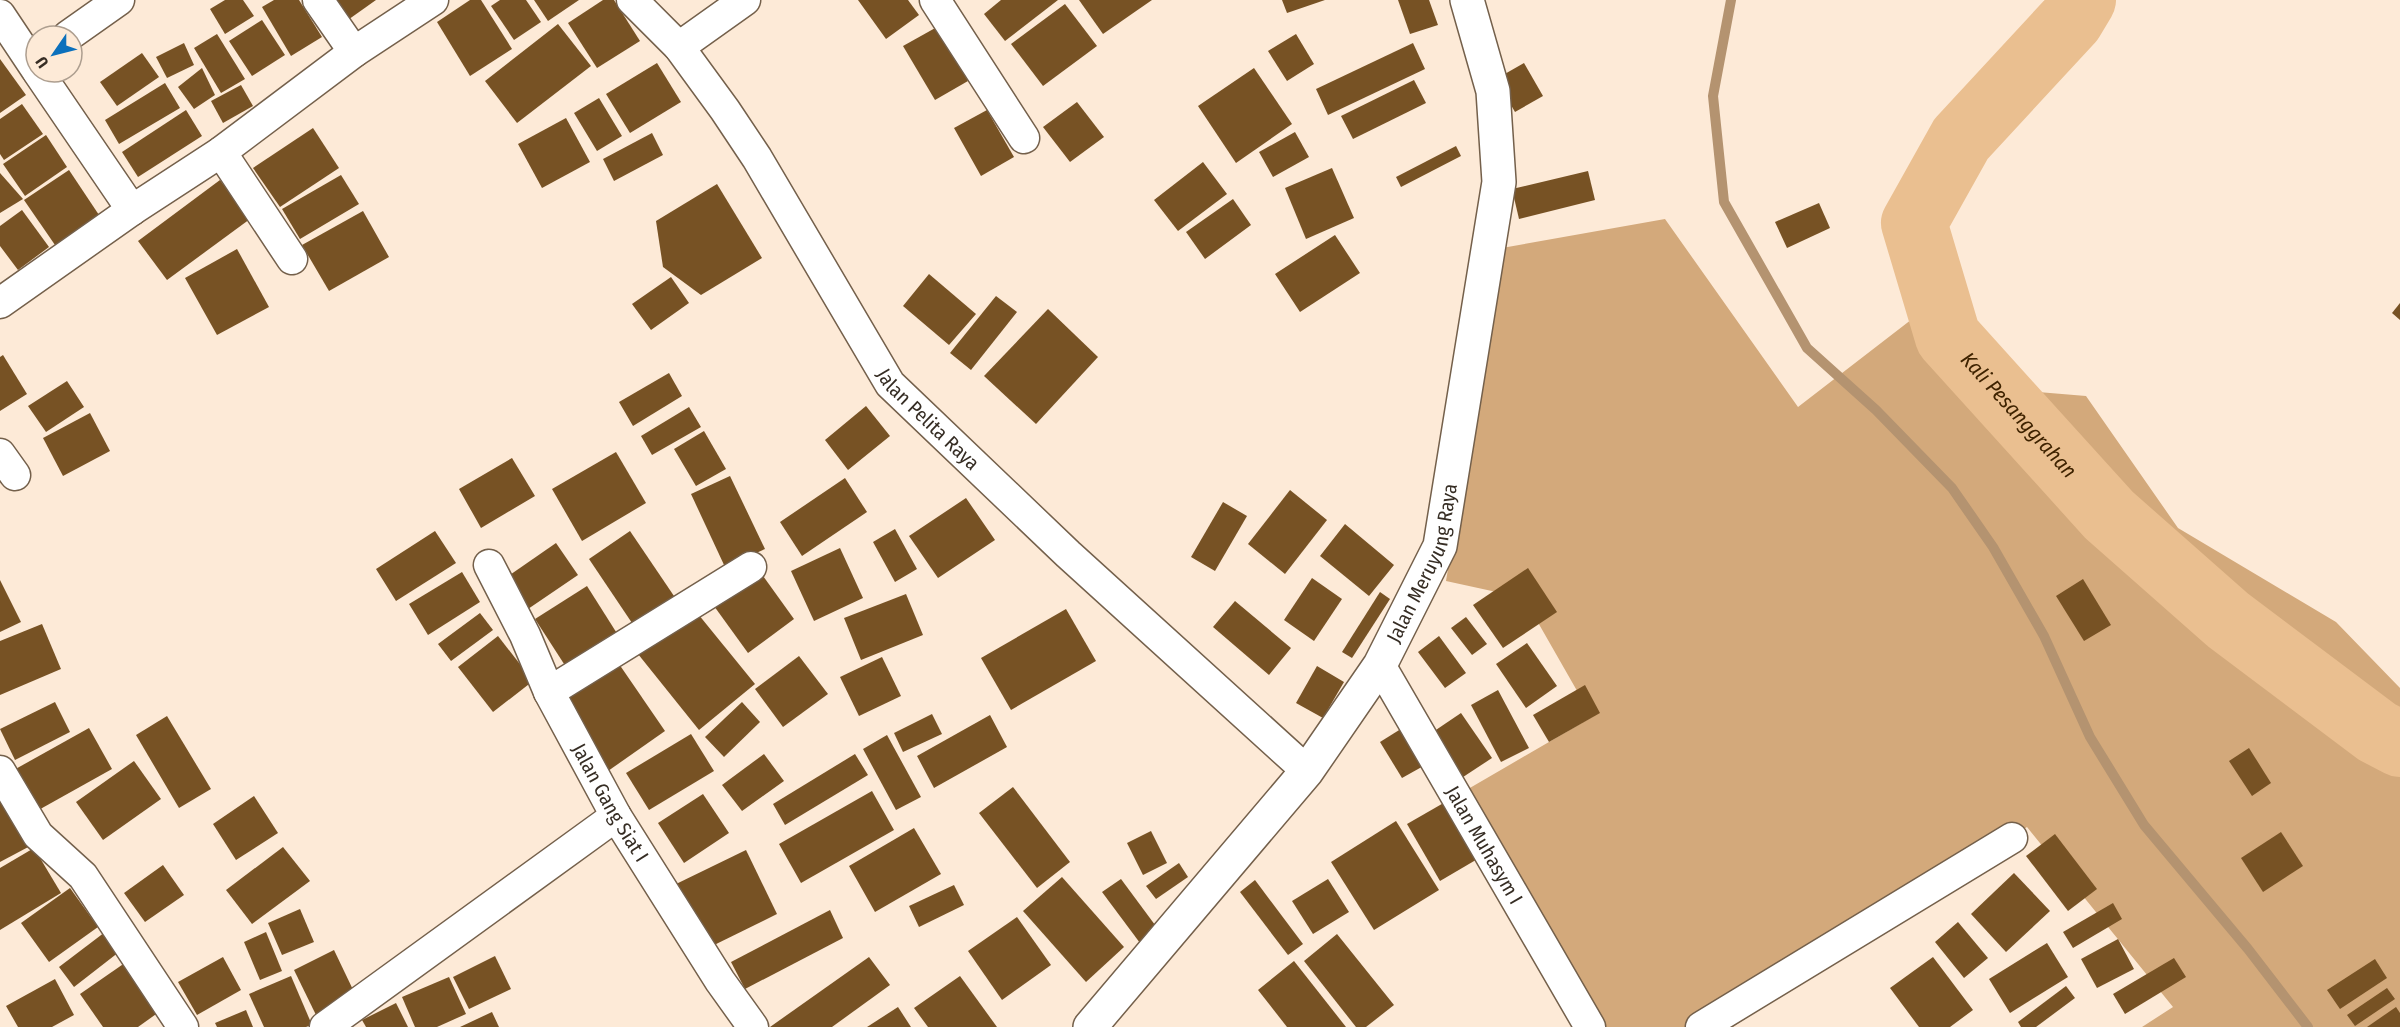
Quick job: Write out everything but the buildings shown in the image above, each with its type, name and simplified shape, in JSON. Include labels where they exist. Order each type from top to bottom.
[{"type":"main road","name":"Jalan Meruyung Raya","points":[[1096,1025],[1307,771],[1380,665],[1440,546],[1499,182],[1493,91],[1467,0]]},
{"type":"street","points":[[84,25],[119,0]]},
{"type":"street","points":[[318,0],[354,52]]},
{"type":"street","points":[[4,293],[221,152],[354,52],[434,0]]},
{"type":"street","name":"Jalan Pelita Raya","points":[[632,0],[679,47],[725,110],[757,159],[890,384],[1068,554],[1307,771]]},
{"type":"street","points":[[679,47],[745,0]]},
{"type":"street","points":[[935,0],[1024,138]]},
{"type":"street","points":[[0,15],[24,50]]},
{"type":"street","points":[[47,84],[132,210]]},
{"type":"street","points":[[221,152],[292,259]]},
{"type":"street","name":"Jalan Gang Siat I","points":[[489,565],[525,635],[549,692],[616,816],[720,981],[753,1027]]},
{"type":"street","points":[[549,692],[751,567]]},
{"type":"street","name":"Jalan Muhasym I","points":[[1380,665],[1590,1027]]},
{"type":"street","points":[[0,771],[38,835],[83,876],[183,1027]]},
{"type":"street","points":[[325,1027],[356,1018],[616,816]]},
{"type":"street","points":[[1701,1027],[2012,838]]},
{"type":"shaded area","points":[[1665,219],[1798,407],[1929,306],[1988,388],[2086,396],[2178,528],[2336,622],[2400,688],[2400,1018],[2387,1027],[2142,1027],[2173,1007],[2027,827],[1733,1027],[1577,1027],[1444,803],[1592,717],[1524,598],[1446,581],[1502,248]]},
{"type":"waterway","points":[[1731,0],[1713,96],[1724,202],[1807,348],[1876,410],[1952,488],[1993,547],[2044,636],[2090,737],[2144,825],[2248,949],[2308,1027]]},
{"type":"waterway","name":"Kali Pesanggrahan","points":[[2083,0],[2071,20],[1961,139],[1914,223],[1948,337],[2109,515],[2228,620],[2377,732],[2400,744]]}]
